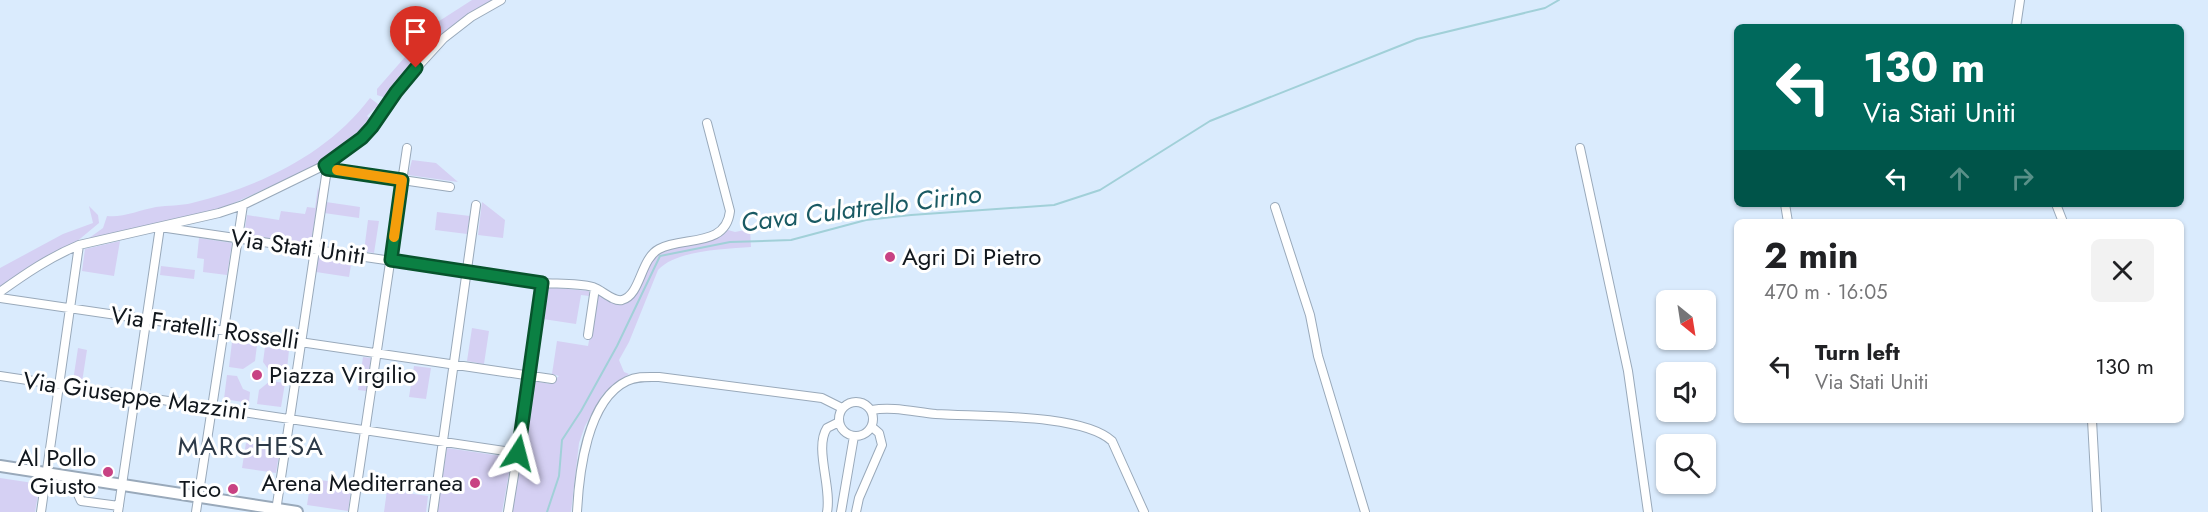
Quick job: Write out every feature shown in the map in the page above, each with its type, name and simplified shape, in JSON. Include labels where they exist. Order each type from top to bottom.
[{"type":"main road","points":[[0,466],[197,504],[255,512]]},
{"type":"main road","points":[[0,472],[46,476]]},
{"type":"main road","points":[[197,504],[297,512]]},
{"type":"street","points":[[0,292],[60,253],[79,245],[243,205],[326,167],[362,138],[402,84],[444,38],[471,17],[501,0]]},
{"type":"street","points":[[2016,24],[2020,0]]},
{"type":"street","name":"Via Stati Uniti","points":[[160,227],[542,283],[595,288],[617,300],[622,300],[632,292],[645,262],[655,251],[670,245],[709,238],[717,234],[728,223],[730,211],[707,123]]},
{"type":"street","points":[[353,512],[407,148]]},
{"type":"street","points":[[1580,148],[1628,372],[1648,512]]},
{"type":"street","points":[[326,167],[450,187]]},
{"type":"street","points":[[277,510],[326,167]]},
{"type":"street","points":[[197,504],[243,205]]},
{"type":"street","points":[[433,512],[476,206]]},
{"type":"street","points":[[1275,207],[1310,315],[1318,356],[1365,512]]},
{"type":"street","points":[[76,481],[81,501],[119,509],[160,227]]},
{"type":"street","points":[[41,512],[79,245]]},
{"type":"street","points":[[508,512],[542,283]]},
{"type":"street","points":[[588,334],[595,288]]},
{"type":"street","name":"Via Fratelli Rosselli","points":[[0,298],[552,379]]},
{"type":"street","name":"Via Giuseppe Mazzini","points":[[0,376],[518,453]]},
{"type":"street","points":[[578,512],[587,437],[604,403],[616,388],[626,381],[640,377],[659,377],[822,398],[842,408]]},
{"type":"street","points":[[858,401],[868,405],[872,410],[874,415],[872,427],[864,434],[854,436],[842,429],[839,422],[842,408],[847,404],[858,401]]},
{"type":"street","points":[[872,410],[888,409],[1045,420],[1104,434],[1112,441],[1144,512]]},
{"type":"street","points":[[826,512],[829,492],[822,441],[827,428],[839,422]]},
{"type":"street","points":[[2092,423],[2097,512]]},
{"type":"street","points":[[856,512],[859,498],[882,445],[879,433],[872,427]]},
{"type":"street","points":[[841,512],[854,436]]},
{"type":"shaded area","points":[[472,0],[493,0],[442,34],[397,82],[386,98],[377,95],[377,89],[433,25]]},
{"type":"shaded area","points":[[370,98],[382,107],[380,112],[375,108],[367,116],[373,121],[348,145],[319,165],[216,211],[85,241],[103,228],[107,216],[119,216],[156,207],[192,203],[267,178],[313,152],[334,136]]},
{"type":"shaded area","points":[[412,160],[436,163],[458,182],[408,175]]},
{"type":"shaded area","points":[[318,187],[311,244],[244,235],[247,215],[279,220],[281,211],[305,214],[307,207],[315,208]]},
{"type":"shaded area","points":[[326,202],[360,207],[359,218],[324,213]]},
{"type":"shaded area","points":[[482,202],[505,220],[503,238],[478,235]]},
{"type":"shaded area","points":[[89,206],[98,215],[99,223],[75,243],[36,263],[0,287],[0,268],[63,234],[93,223]]},
{"type":"shaded area","points":[[437,212],[470,216],[467,234],[435,230]]},
{"type":"shaded area","points":[[368,220],[379,221],[374,253],[364,251]]},
{"type":"shaded area","points":[[750,229],[751,247],[688,254],[666,263],[658,270],[629,342],[619,360],[624,372],[629,374],[603,394],[585,426],[579,443],[571,512],[511,512],[533,381],[550,384],[559,376],[552,374],[557,341],[588,346],[598,293],[624,302],[643,269],[656,254],[674,246],[702,242],[720,236],[728,230],[735,232]]},
{"type":"shaded area","points":[[199,238],[232,243],[227,275],[203,272],[204,259],[197,258]]},
{"type":"shaded area","points":[[120,241],[114,276],[82,271],[85,249]]},
{"type":"shaded area","points":[[318,254],[352,259],[349,277],[316,272]]},
{"type":"shaded area","points":[[161,266],[195,270],[194,279],[160,275]]},
{"type":"shaded area","points":[[547,287],[589,291],[589,296],[581,295],[576,324],[543,319]]},
{"type":"shaded area","points":[[472,328],[489,331],[484,364],[467,361]]},
{"type":"shaded area","points":[[232,342],[257,345],[255,361],[243,369],[229,367]]},
{"type":"shaded area","points":[[265,347],[289,350],[287,369],[283,369],[283,375],[271,373],[263,362]]},
{"type":"shaded area","points":[[78,348],[87,350],[82,382],[73,381]]},
{"type":"shaded area","points":[[363,357],[371,358],[366,391],[358,390]]},
{"type":"shaded area","points":[[414,366],[431,368],[426,399],[409,397]]},
{"type":"shaded area","points":[[227,375],[237,376],[243,389],[250,392],[249,403],[224,399]]},
{"type":"shaded area","points":[[270,381],[285,383],[281,407],[257,404],[259,390]]},
{"type":"shaded area","points":[[246,443],[280,448],[276,473],[242,468]]},
{"type":"shaded area","name":"Arena Mediterranea","points":[[447,448],[508,457],[511,462],[502,512],[437,512]]},
{"type":"shaded area","points":[[0,478],[40,484],[35,512],[0,512]]},
{"type":"shaded area","points":[[311,479],[352,484],[348,511],[307,505]]},
{"type":"shaded area","points":[[387,490],[428,496],[426,512],[384,512]]},
{"type":"waterway","name":"Cava Culatrello Cirino","points":[[547,512],[559,476],[562,440],[617,346],[660,256],[730,242],[791,240],[866,220],[1054,205],[1100,190],[1210,121],[1417,39],[1545,8],[1559,0]]},
{"type":"slow traffic","points":[[337,170],[402,180],[394,237]]},
{"type":"place","name":"Agri Di Pietro","points":[[890,257]]},
{"type":"place","name":"Piazza Virgilio","points":[[257,375]]},
{"type":"place","name":"Al Pollo Giusto","points":[[108,472]]},
{"type":"place","name":"Arena Mediterranea","points":[[475,483]]},
{"type":"place","name":"Tico","points":[[233,489]]},
{"type":"district","name":"MARCHESA","points":[[251,446]]},
{"type":"route","points":[[416,68],[362,138],[325,165],[327,169],[402,180],[391,260],[542,283],[518,453]]}]
